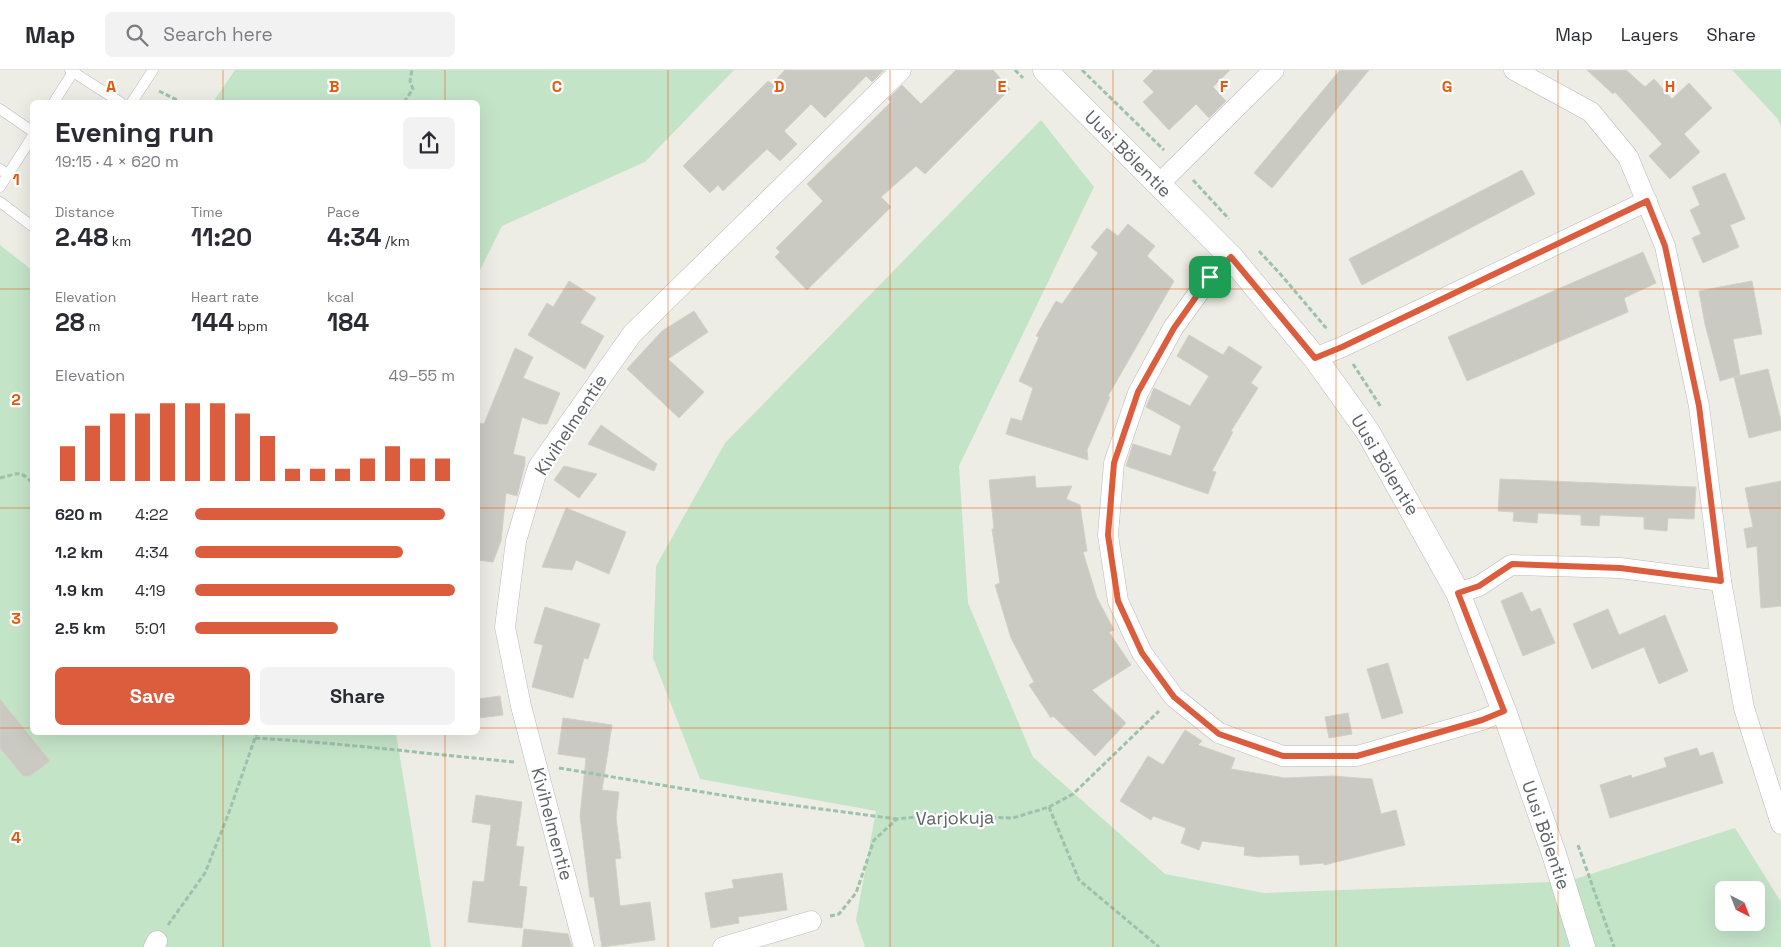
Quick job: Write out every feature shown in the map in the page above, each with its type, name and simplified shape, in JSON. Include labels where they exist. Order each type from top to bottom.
[{"type":"street","name":"Kivihelmentie","points":[[584,947],[521,706],[504,627],[516,541],[538,467],[632,334],[901,70]]},
{"type":"street","points":[[1159,184],[1274,70]]},
{"type":"street","points":[[1514,70],[1591,112],[1628,157],[1665,246],[1699,406],[1721,581],[1744,708],[1781,824]]},
{"type":"street","name":"Uusi Bölentie","points":[[1036,76],[1159,184],[1231,257],[1315,358],[1368,432],[1458,593],[1504,711],[1584,947]]},
{"type":"street","points":[[1315,358],[1342,347],[1647,201]]},
{"type":"street","points":[[1231,257],[1210,277],[1174,328],[1138,392],[1114,463],[1108,535],[1118,601],[1142,653],[1174,697],[1219,734],[1283,756],[1357,756],[1482,720],[1504,711]]},
{"type":"street","points":[[1458,593],[1479,586],[1512,564],[1620,568],[1721,581]]},
{"type":"street","points":[[723,947],[811,921]]},
{"type":"lane","points":[[133,100],[153,70]]},
{"type":"lane","points":[[55,100],[72,71],[117,100]]},
{"type":"lane","points":[[0,109],[30,130]]},
{"type":"lane","points":[[0,187],[4,172],[30,140]]},
{"type":"lane","points":[[0,202],[30,224]]},
{"type":"path","points":[[405,100],[412,89],[410,81],[412,70]]},
{"type":"path","points":[[1015,70],[1036,76]]},
{"type":"path","points":[[145,83],[177,100]]},
{"type":"path","points":[[0,478],[22,473],[30,480]]},
{"type":"path","name":"Varjokuja","points":[[811,921],[840,914],[856,894],[874,840],[897,820],[933,815],[1013,818],[1048,808],[1073,794],[1174,697]]},
{"type":"path","points":[[155,944],[205,873],[256,735]]},
{"type":"path","points":[[255,738],[326,742],[434,755],[536,764],[746,799],[897,820]]},
{"type":"path","points":[[1048,808],[1079,880],[1159,947]]},
{"type":"green space","points":[[235,70],[734,70],[645,162],[502,226],[480,270],[480,100],[214,100]]},
{"type":"green space","points":[[1732,70],[1781,70],[1781,126],[1777,118]]},
{"type":"green space","points":[[1041,120],[1094,187],[959,466],[968,603],[1033,757],[1165,874],[1264,893],[1549,882],[1575,879],[1735,828],[1781,902],[1781,947],[865,947],[856,920],[876,811],[700,779],[653,658],[656,566],[725,443]]},
{"type":"green space","points":[[0,245],[30,268],[30,735],[396,735],[431,947],[0,947]]},
{"type":"building","points":[[785,70],[884,70],[872,82],[866,76],[825,118],[811,104],[784,131],[797,144],[780,161],[767,149],[723,191],[718,185],[710,193],[683,166],[768,81],[772,84]]},
{"type":"building","points":[[956,70],[993,70],[1010,89],[925,174],[916,166],[881,197],[891,207],[807,290],[775,257],[780,252],[776,248],[823,201],[807,184],[891,102],[888,99],[902,85],[921,104]]},
{"type":"building","points":[[1154,70],[1230,70],[1213,87],[1226,101],[1209,118],[1196,104],[1169,130],[1143,102],[1154,92],[1143,81]]},
{"type":"building","points":[[1340,70],[1369,70],[1272,188],[1254,173]]},
{"type":"building","points":[[1587,70],[1626,70],[1645,87],[1654,79],[1672,99],[1689,83],[1712,108],[1684,134],[1700,152],[1670,179],[1649,156],[1662,144],[1615,92],[1613,94]]},
{"type":"building","points":[[1522,170],[1535,194],[1362,285],[1349,259]]},
{"type":"building","points":[[1725,173],[1745,219],[1730,225],[1739,247],[1703,263],[1692,238],[1701,234],[1690,210],[1700,205],[1692,187]]},
{"type":"building","points":[[1128,224],[1155,246],[1147,256],[1174,281],[1108,396],[1110,397],[1087,450],[1088,460],[1006,434],[1011,418],[1022,421],[1033,388],[1019,381],[1039,337],[1036,336],[1056,301],[1062,304],[1098,253],[1091,247],[1107,228],[1118,236]]},
{"type":"building","points":[[1643,252],[1656,283],[1624,298],[1628,312],[1467,381],[1448,337]]},
{"type":"building","points":[[569,281],[596,298],[580,323],[604,336],[585,369],[528,335],[547,303],[553,307]]},
{"type":"building","points":[[1752,281],[1762,334],[1733,339],[1740,375],[1720,381],[1705,324],[1699,291]]},
{"type":"building","points":[[694,311],[708,332],[668,359],[704,392],[679,418],[627,369],[662,331]]},
{"type":"building","points":[[1189,335],[1223,355],[1229,346],[1262,367],[1251,383],[1258,388],[1231,431],[1233,432],[1212,471],[1216,472],[1208,494],[1126,466],[1133,444],[1171,456],[1181,426],[1146,407],[1154,388],[1190,406],[1209,376],[1177,356]]},
{"type":"building","points":[[515,348],[533,357],[523,378],[560,393],[547,424],[540,424],[522,417],[513,454],[525,457],[525,464],[517,496],[506,493],[501,541],[493,562],[480,560],[480,423],[484,424]]},
{"type":"building","points":[[1768,369],[1781,421],[1781,430],[1749,438],[1734,377]]},
{"type":"building","points":[[601,425],[657,464],[654,471],[588,444]]},
{"type":"building","points":[[564,466],[597,474],[579,498],[554,480]]},
{"type":"building","points":[[1035,476],[1036,488],[1072,486],[1066,499],[1080,505],[1087,551],[1083,552],[1097,598],[1114,630],[1109,632],[1131,665],[1092,690],[1126,723],[1095,756],[1053,716],[1051,718],[1029,685],[1034,682],[1011,638],[995,585],[1000,583],[992,529],[994,529],[989,480]]},
{"type":"building","points":[[1500,479],[1696,487],[1694,519],[1668,518],[1667,531],[1644,529],[1644,517],[1600,515],[1599,526],[1581,525],[1581,515],[1538,513],[1537,523],[1513,521],[1514,512],[1498,511]]},
{"type":"building","points":[[1781,481],[1781,606],[1761,608],[1757,546],[1747,548],[1744,529],[1753,527],[1745,488]]},
{"type":"building","points":[[566,508],[626,532],[609,574],[576,560],[572,570],[542,567]]},
{"type":"building","points":[[1522,592],[1531,612],[1540,608],[1555,643],[1523,656],[1501,601]]},
{"type":"building","points":[[545,607],[600,624],[588,659],[584,658],[573,698],[532,687],[543,645],[534,643]]},
{"type":"building","points":[[1608,609],[1619,635],[1665,615],[1688,671],[1659,684],[1644,647],[1592,669],[1573,624]]},
{"type":"building","points":[[1388,663],[1403,713],[1382,719],[1367,669]]},
{"type":"building","points":[[500,696],[503,715],[480,718],[480,699]]},
{"type":"building","points":[[0,699],[50,761],[30,776],[23,776],[0,748]]},
{"type":"building","points":[[1348,713],[1352,734],[1329,738],[1325,717]]},
{"type":"building","points":[[563,718],[612,725],[602,790],[619,792],[616,818],[621,858],[615,859],[620,906],[650,902],[655,940],[602,947],[594,897],[590,897],[580,816],[586,758],[558,754]]},
{"type":"building","points":[[1185,730],[1202,741],[1198,745],[1235,758],[1231,769],[1285,778],[1333,776],[1372,779],[1381,814],[1396,810],[1405,845],[1324,865],[1324,863],[1300,865],[1299,855],[1258,857],[1244,855],[1245,847],[1202,841],[1199,850],[1181,843],[1186,828],[1153,816],[1151,820],[1120,801],[1148,756],[1163,765]]},
{"type":"building","points":[[1697,748],[1700,756],[1713,752],[1723,783],[1610,818],[1600,785],[1631,775],[1632,778],[1667,767],[1664,758]]},
{"type":"building","points":[[476,795],[522,802],[516,846],[524,847],[519,886],[527,887],[522,928],[468,922],[473,881],[484,882],[491,825],[472,822]]},
{"type":"building","points":[[782,873],[787,910],[738,917],[739,923],[711,928],[705,893],[734,888],[732,880]]},
{"type":"building","points":[[524,929],[568,934],[572,947],[522,947]]},
{"type":"route","points":[[1647,201],[1665,246],[1699,406],[1721,581],[1620,568],[1512,564],[1479,586],[1458,593],[1504,711],[1482,720],[1357,756],[1283,756],[1219,734],[1174,697],[1142,653],[1118,601],[1108,535],[1114,463],[1138,392],[1174,328],[1210,277],[1231,257],[1315,358],[1342,347],[1647,201]]}]
